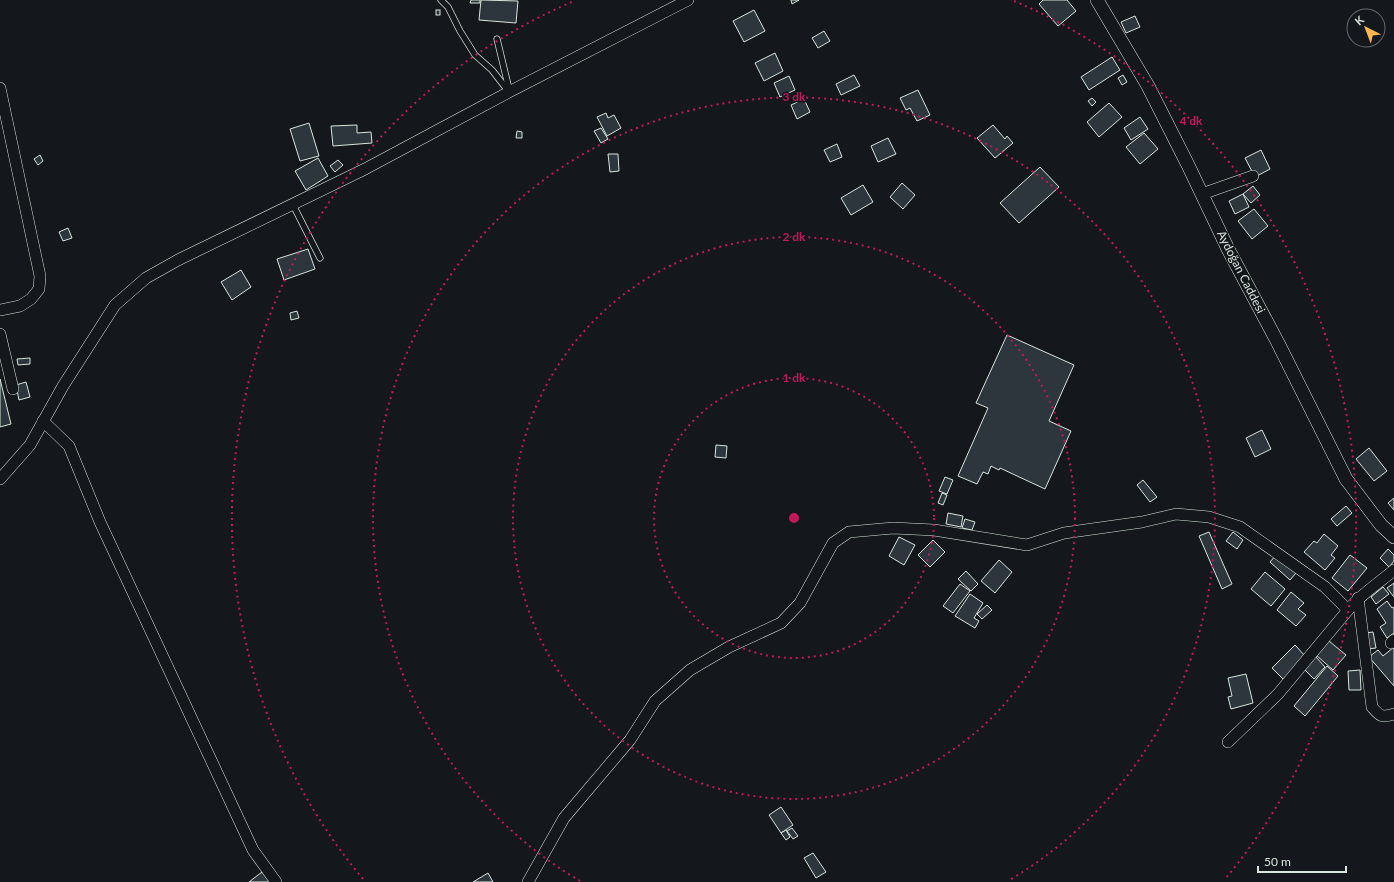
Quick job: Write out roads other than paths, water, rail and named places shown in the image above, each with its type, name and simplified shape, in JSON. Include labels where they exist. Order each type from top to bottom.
[{"type":"street","points":[[0,479],[30,446],[63,386],[115,305],[146,278],[178,260],[372,165],[509,92],[688,0]]},
{"type":"street","name":"Aydoğan Caddesi","points":[[1097,0],[1148,86],[1228,249],[1278,343],[1346,479],[1381,525],[1394,537]]},
{"type":"street","points":[[0,88],[40,276],[39,289],[31,298],[20,306],[0,310]]},
{"type":"street","points":[[1202,194],[1253,176]]},
{"type":"street","points":[[0,334],[12,389]]},
{"type":"street","points":[[43,421],[69,446],[100,522],[253,850],[276,882]]},
{"type":"street","points":[[528,882],[564,818],[630,740],[655,701],[696,666],[729,647],[781,623],[800,603],[833,543],[849,532],[893,528],[934,530],[1027,545],[1064,533],[1142,522],[1176,514],[1209,517],[1240,527],[1325,587],[1348,610]]},
{"type":"street","points":[[1228,742],[1278,694],[1358,598],[1371,590],[1394,570]]},
{"type":"street","points":[[1358,598],[1372,707],[1380,716],[1394,714]]},
{"type":"lane","points":[[441,0],[448,7],[460,31],[475,55],[492,70],[509,92]]},
{"type":"lane","points":[[497,39],[509,92]]},
{"type":"lane","points":[[293,205],[320,258]]}]
